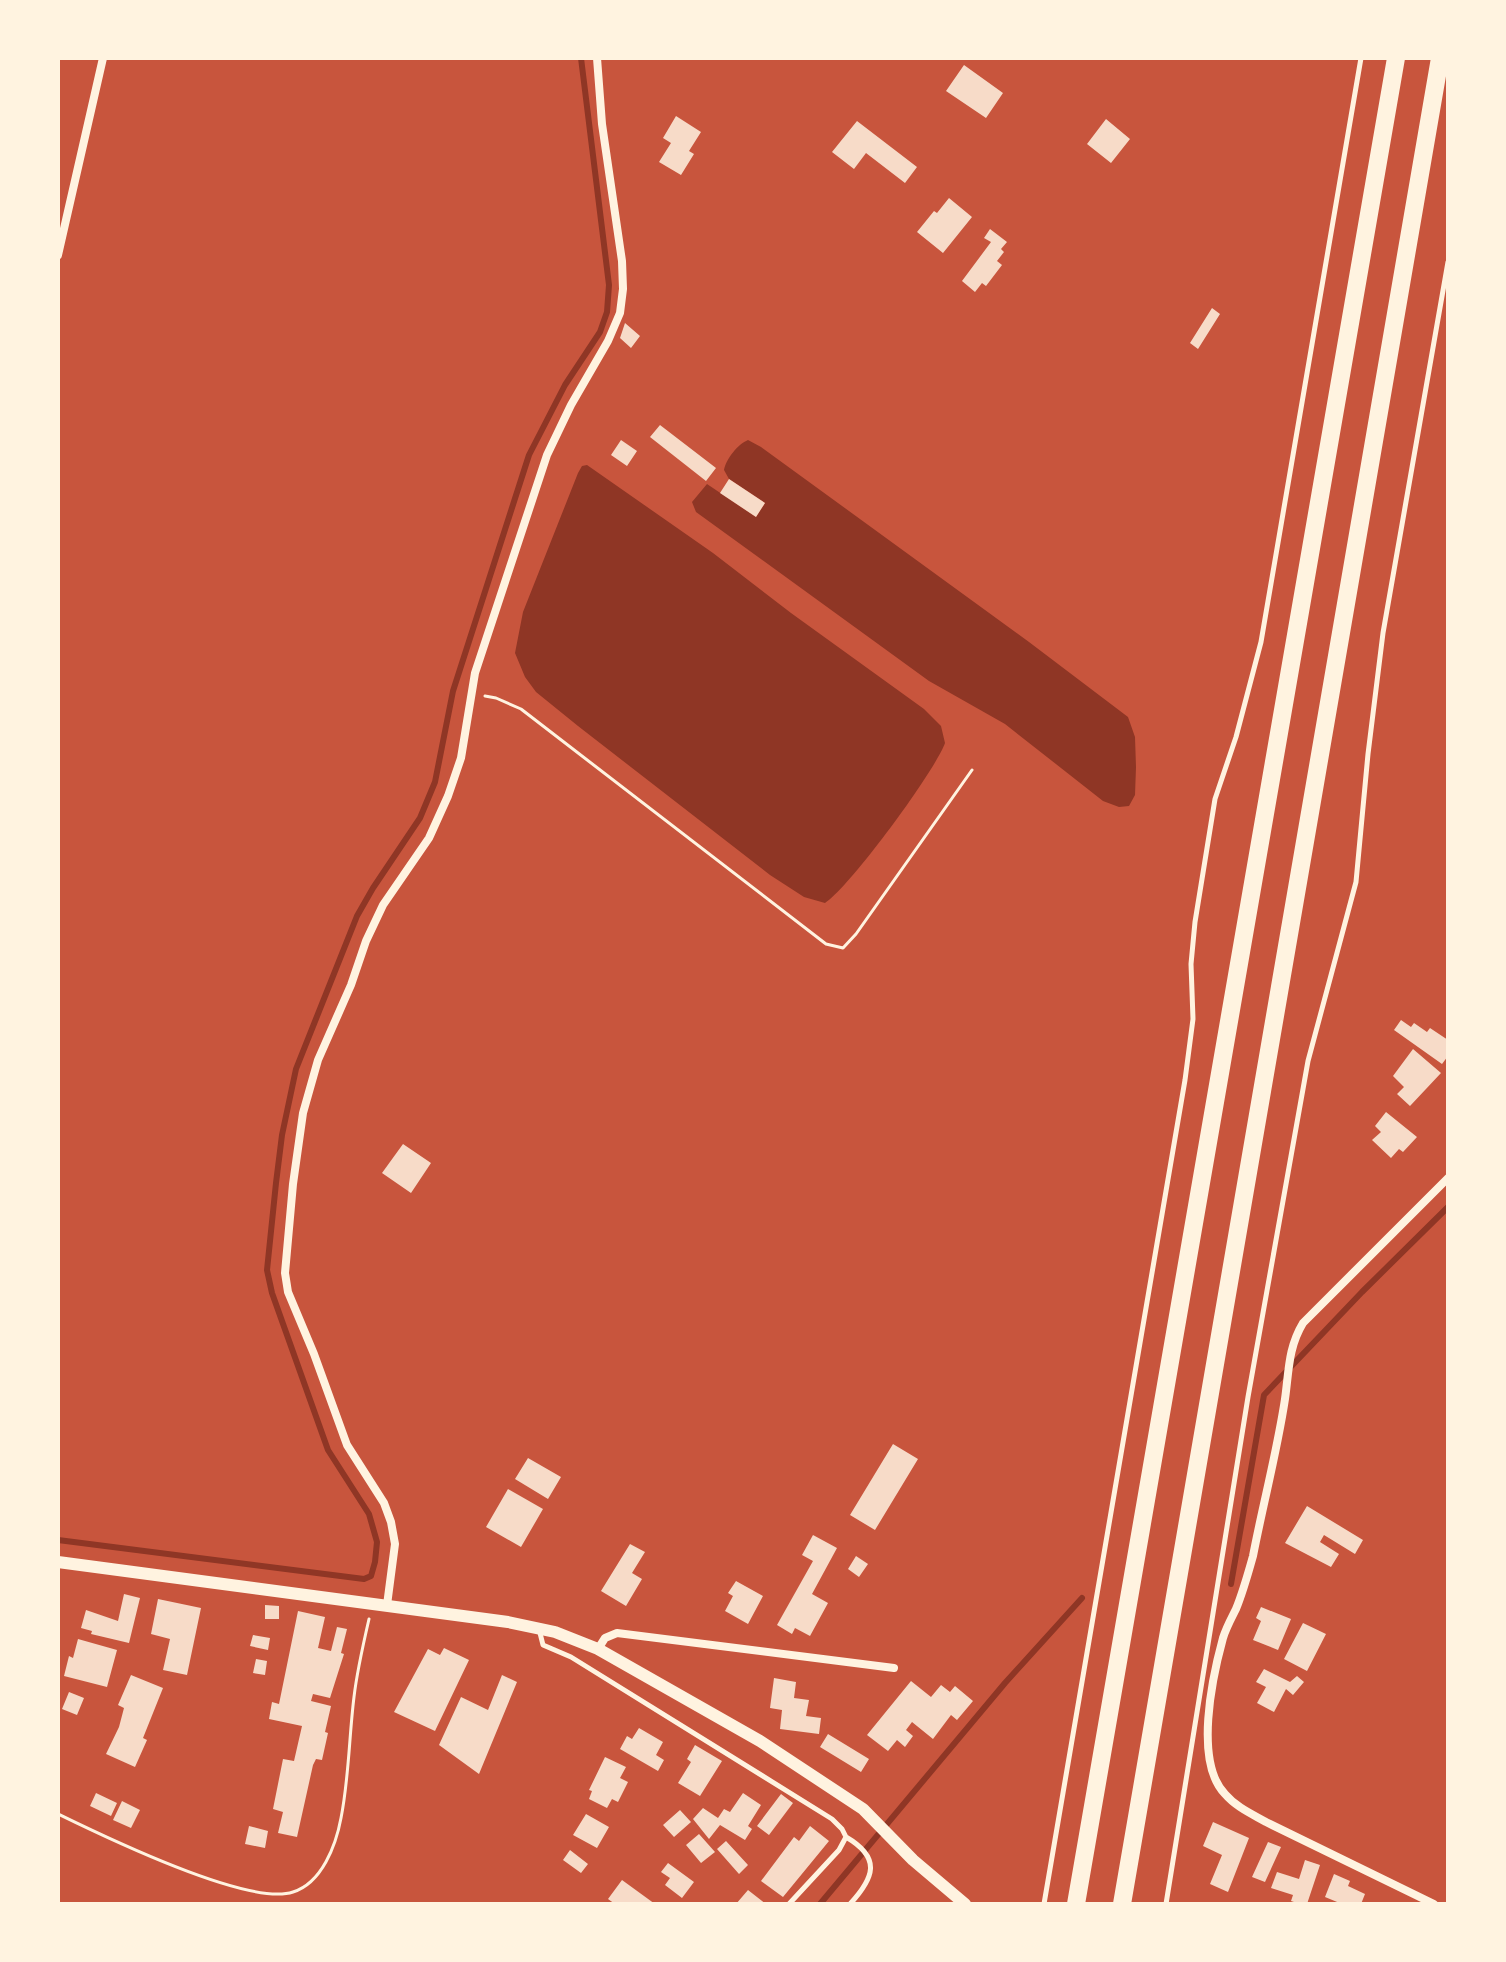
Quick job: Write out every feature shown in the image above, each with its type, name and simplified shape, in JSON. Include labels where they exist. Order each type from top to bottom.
[{"type":"highway","points":[[1076,1904],[1396,58]]},
{"type":"highway","points":[[1122,1904],[1440,58]]},
{"type":"street","points":[[58,255],[103,58]]},
{"type":"street","points":[[387,1605],[395,1544],[391,1522],[384,1503],[347,1445],[288,1292],[285,1273],[293,1184],[303,1113],[318,1060],[383,905],[429,838],[448,796],[461,758],[475,673],[547,455],[620,313],[622,261],[602,124],[597,58]]},
{"type":"street","points":[[1434,1904],[1240,1807],[1223,1793],[1208,1760],[1206,1743],[1217,1662],[1224,1634],[1246,1582],[1285,1399],[1290,1351],[1303,1323],[1448,1178]]},
{"type":"street","points":[[58,1562],[538,1628],[598,1649],[760,1741],[823,1781],[874,1819],[913,1860],[965,1904]]},
{"type":"street","points":[[598,1649],[605,1638],[617,1633],[894,1668]]},
{"type":"lane","points":[[1044,1904],[1185,1080],[1193,1019],[1191,964],[1195,922],[1215,799],[1236,737],[1261,642],[1361,58]]},
{"type":"lane","points":[[1166,1904],[1245,1412],[1308,1061],[1356,882],[1383,633],[1448,262]]},
{"type":"lane","points":[[538,1628],[543,1645],[571,1657],[832,1819],[846,1837],[858,1844],[870,1862],[870,1879],[850,1904]]},
{"type":"lane","points":[[789,1904],[839,1850],[846,1837]]},
{"type":"path","points":[[470,694],[496,698],[521,709],[826,944],[843,948],[972,770]]},
{"type":"path","points":[[58,1814],[125,1846],[208,1879],[273,1895],[294,1892],[307,1885],[334,1846],[341,1819],[354,1697],[372,1603]]},
{"type":"shaded area","points":[[748,440],[1128,717],[1135,737],[1136,767],[1135,795],[1129,806],[1119,807],[1103,801],[1005,724],[929,681],[696,512],[692,502],[707,484],[756,517],[765,503],[729,479],[724,470],[733,452]]},
{"type":"shaded area","points":[[587,465],[713,553],[924,709],[941,726],[945,743],[926,778],[871,853],[825,903],[804,897],[770,875],[578,726],[536,692],[525,677],[515,653],[523,612],[578,473],[582,466]]},
{"type":"building","points":[[964,65],[1003,93],[986,118],[946,91]]},
{"type":"building","points":[[676,116],[701,132],[689,151],[694,154],[681,175],[659,162],[671,143],[663,138]]},
{"type":"building","points":[[1106,119],[1130,139],[1111,163],[1087,144]]},
{"type":"building","points":[[857,121],[917,167],[905,183],[866,153],[854,169],[832,152]]},
{"type":"building","points":[[949,198],[972,217],[943,253],[917,232]]},
{"type":"building","points":[[990,229],[1007,242],[997,261],[1002,265],[986,286],[982,283],[975,292],[962,281],[991,242],[984,238]]},
{"type":"building","points":[[1212,308],[1220,314],[1198,349],[1190,343]]},
{"type":"building","points":[[625,323],[640,336],[631,348],[620,338]]},
{"type":"building","points":[[660,425],[716,468],[706,481],[650,437]]},
{"type":"building","points":[[621,440],[637,451],[627,466],[611,455]]},
{"type":"building","points":[[729,479],[765,503],[756,517],[720,493]]},
{"type":"building","points":[[1401,1020],[1411,1027],[1414,1023],[1427,1032],[1430,1028],[1448,1040],[1448,1056],[1442,1064],[1394,1030]]},
{"type":"building","points":[[1413,1049],[1441,1073],[1410,1106],[1397,1094],[1404,1087],[1393,1076]]},
{"type":"building","points":[[1386,1112],[1417,1137],[1403,1152],[1399,1149],[1391,1158],[1372,1140],[1381,1132],[1375,1126]]},
{"type":"building","points":[[403,1144],[431,1163],[411,1193],[382,1173]]},
{"type":"building","points":[[893,1444],[918,1459],[875,1530],[850,1515]]},
{"type":"building","points":[[528,1458],[561,1477],[548,1499],[515,1479]]},
{"type":"building","points":[[508,1489],[543,1509],[521,1547],[486,1527]]},
{"type":"building","points":[[1307,1506],[1363,1540],[1355,1554],[1324,1535],[1320,1542],[1339,1554],[1331,1567],[1285,1543]]},
{"type":"building","points":[[813,1535],[837,1548],[812,1594],[828,1603],[810,1636],[795,1628],[792,1634],[777,1625],[813,1561],[802,1555]]},
{"type":"building","points":[[630,1544],[645,1552],[632,1573],[642,1579],[626,1606],[601,1591]]},
{"type":"building","points":[[856,1556],[868,1564],[859,1577],[848,1569]]},
{"type":"building","points":[[736,1581],[763,1596],[748,1624],[725,1611],[733,1596],[728,1593]]},
{"type":"building","points":[[124,1594],[140,1598],[129,1643],[91,1634],[92,1631],[81,1628],[86,1610],[118,1621]]},
{"type":"building","points":[[158,1599],[201,1608],[187,1675],[163,1670],[170,1639],[151,1634]]},
{"type":"building","points":[[265,1605],[279,1606],[279,1619],[265,1619]]},
{"type":"building","points":[[1261,1607],[1291,1619],[1278,1650],[1253,1640],[1261,1621],[1256,1618]]},
{"type":"building","points":[[298,1611],[325,1617],[318,1648],[331,1651],[337,1627],[347,1629],[341,1653],[344,1654],[330,1698],[313,1694],[311,1701],[331,1706],[322,1760],[316,1759],[313,1765],[297,1837],[278,1833],[283,1812],[273,1809],[283,1759],[294,1761],[302,1726],[269,1719],[272,1702],[279,1704]]},
{"type":"building","points":[[1303,1623],[1326,1634],[1307,1671],[1284,1659]]},
{"type":"building","points":[[253,1635],[270,1638],[268,1650],[250,1646]]},
{"type":"building","points":[[78,1639],[117,1650],[107,1687],[64,1676],[69,1656],[73,1658]]},
{"type":"building","points":[[444,1648],[469,1660],[435,1731],[394,1712],[428,1649],[440,1655]]},
{"type":"building","points":[[256,1659],[267,1661],[265,1675],[253,1673]]},
{"type":"building","points":[[1264,1669],[1290,1682],[1297,1676],[1304,1682],[1293,1695],[1286,1689],[1274,1712],[1257,1703],[1266,1687],[1256,1682]]},
{"type":"building","points":[[131,1675],[163,1688],[135,1767],[106,1754],[119,1727],[124,1708],[118,1705]]},
{"type":"building","points":[[502,1675],[517,1682],[479,1774],[439,1745],[461,1697],[488,1710]]},
{"type":"building","points":[[774,1678],[796,1682],[794,1698],[809,1700],[806,1716],[821,1718],[819,1734],[780,1729],[782,1710],[770,1708]]},
{"type":"building","points":[[911,1681],[931,1697],[941,1685],[950,1692],[955,1686],[973,1701],[957,1720],[951,1715],[933,1739],[912,1722],[906,1730],[913,1736],[905,1747],[897,1740],[888,1751],[867,1735]]},
{"type":"building","points":[[69,1692],[84,1698],[77,1715],[62,1709]]},
{"type":"building","points":[[639,1728],[663,1742],[656,1755],[664,1760],[658,1771],[620,1749],[627,1736],[632,1739]]},
{"type":"building","points":[[828,1734],[869,1759],[861,1772],[820,1747]]},
{"type":"building","points":[[695,1745],[722,1761],[700,1796],[678,1783],[691,1762],[687,1759]]},
{"type":"building","points":[[605,1757],[626,1767],[620,1778],[628,1782],[618,1802],[612,1799],[607,1808],[589,1799],[592,1791],[589,1790]]},
{"type":"building","points":[[96,1793],[117,1803],[111,1816],[90,1806]]},
{"type":"building","points":[[743,1793],[761,1805],[748,1826],[752,1829],[745,1840],[720,1825],[709,1839],[693,1819],[703,1808],[718,1818],[724,1809],[730,1812]]},
{"type":"building","points":[[781,1794],[793,1803],[769,1835],[757,1826]]},
{"type":"building","points":[[122,1801],[140,1810],[131,1828],[113,1820]]},
{"type":"building","points":[[680,1810],[691,1822],[674,1837],[663,1825]]},
{"type":"building","points":[[586,1814],[609,1827],[597,1848],[573,1835]]},
{"type":"building","points":[[1213,1822],[1249,1838],[1228,1892],[1210,1884],[1222,1855],[1203,1846]]},
{"type":"building","points":[[249,1826],[268,1831],[265,1848],[245,1844]]},
{"type":"building","points":[[810,1826],[829,1841],[783,1897],[761,1881],[794,1837],[799,1841]]},
{"type":"building","points":[[699,1834],[715,1852],[701,1863],[686,1845]]},
{"type":"building","points":[[726,1841],[748,1865],[739,1874],[717,1849]]},
{"type":"building","points":[[1268,1842],[1281,1847],[1265,1882],[1252,1877]]},
{"type":"building","points":[[570,1850],[588,1864],[581,1873],[563,1860]]},
{"type":"building","points":[[1305,1860],[1320,1865],[1307,1904],[1300,1904],[1291,1901],[1293,1895],[1271,1888],[1277,1872],[1299,1879]]},
{"type":"building","points":[[668,1863],[694,1882],[682,1898],[665,1885],[670,1878],[661,1872]]},
{"type":"building","points":[[1334,1874],[1350,1881],[1348,1886],[1365,1894],[1361,1904],[1342,1904],[1325,1897]]},
{"type":"building","points":[[622,1880],[655,1904],[615,1904],[608,1899]]},
{"type":"building","points":[[748,1890],[766,1904],[736,1904]]},
{"type":"waterway","points":[[58,1540],[364,1579],[371,1576],[377,1542],[369,1514],[328,1450],[272,1293],[267,1270],[282,1135],[296,1069],[357,916],[420,818],[435,782],[453,691],[529,455],[565,385],[600,332],[607,312],[609,285],[581,58]]},
{"type":"waterway","points":[[1231,1584],[1264,1395],[1448,1207]]},
{"type":"waterway","points":[[820,1904],[1005,1683],[1082,1598]]}]
